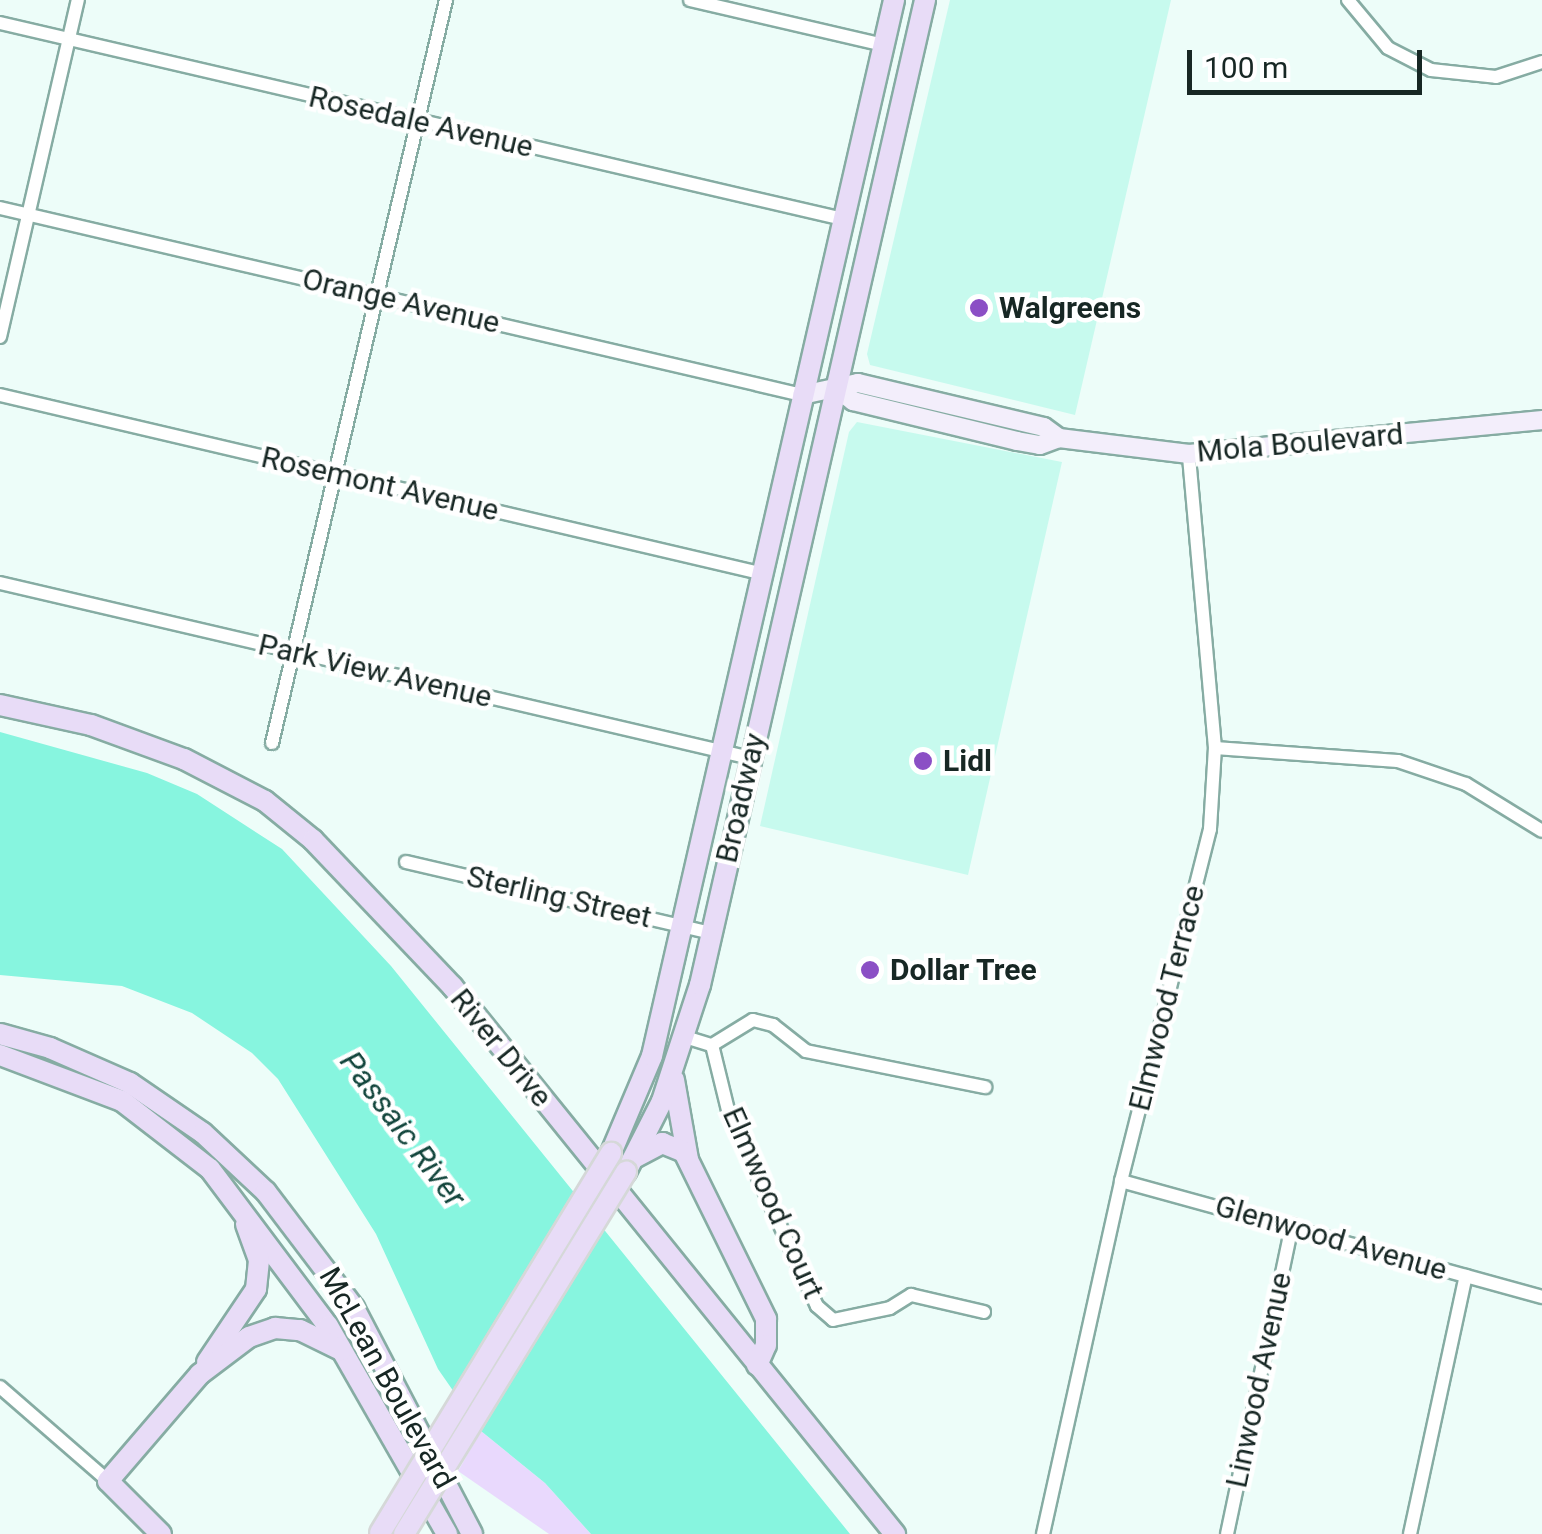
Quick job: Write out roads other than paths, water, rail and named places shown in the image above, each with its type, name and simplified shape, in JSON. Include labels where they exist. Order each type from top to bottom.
[{"type":"main road","name":"Broadway","points":[[380,1534],[612,1153],[652,1056],[894,0]]},
{"type":"main road","name":"Broadway","points":[[404,1534],[626,1172],[676,1065],[712,933],[925,0]]},
{"type":"main road","name":"River Drive","points":[[0,705],[155,747],[242,787],[291,821],[430,961],[895,1534]]},
{"type":"main road","name":"McLean Boulevard","points":[[0,1034],[50,1048],[130,1083],[203,1133],[266,1192],[354,1308],[472,1534]]},
{"type":"main road","name":"McLean Boulevard","points":[[0,1054],[122,1101],[189,1148],[230,1191],[346,1354],[447,1534]]},
{"type":"main road","points":[[676,1065],[674,1094],[688,1161],[766,1319],[766,1346],[757,1365]]},
{"type":"main road","points":[[626,1172],[653,1144],[674,1146],[688,1161]]},
{"type":"main road","points":[[161,1534],[108,1482],[200,1374],[250,1302],[259,1274],[256,1244],[230,1191]]},
{"type":"main road","points":[[200,1374],[236,1345],[274,1328],[313,1334],[346,1354]]},
{"type":"street","points":[[0,337],[78,0]]},
{"type":"street","points":[[272,743],[446,0]]},
{"type":"street","points":[[690,0],[884,45]]},
{"type":"street","points":[[1348,0],[1388,48],[1430,70],[1496,77],[1542,62]]},
{"type":"street","name":"Rosedale Avenue","points":[[0,24],[843,220]]},
{"type":"street","name":"Orange Avenue","points":[[0,208],[802,395]]},
{"type":"street","points":[[802,395],[835,387]]},
{"type":"street","name":"Mola Boulevard","points":[[835,387],[853,401],[939,424],[1040,444],[1060,438],[1189,454],[1542,420]]},
{"type":"street","name":"Rosemont Avenue","points":[[0,396],[760,573]]},
{"type":"street","name":"Elmwood Terrace","points":[[1043,1534],[1121,1181],[1210,829],[1214,748],[1189,454]]},
{"type":"street","name":"Park View Avenue","points":[[0,583],[750,758]]},
{"type":"street","points":[[1214,748],[1398,760],[1466,784],[1542,831]]},
{"type":"street","name":"Sterling Street","points":[[406,862],[712,933]]},
{"type":"street","points":[[685,1037],[712,1045],[754,1020],[773,1025],[806,1051],[984,1088]]},
{"type":"street","name":"Elmwood Court","points":[[712,1045],[729,1114],[817,1306],[833,1320],[890,1308],[911,1295],[984,1312]]},
{"type":"street","name":"Glenwood Avenue","points":[[1121,1181],[1542,1297]]},
{"type":"street","name":"Linwood Avenue","points":[[1227,1534],[1292,1226]]},
{"type":"street","points":[[1410,1534],[1466,1276]]},
{"type":"street","points":[[0,1387],[108,1482]]},
{"type":"water","name":"Passaic River","points":[[0,732],[147,773],[197,794],[282,849],[391,966],[850,1534],[591,1534],[545,1483],[481,1431],[438,1369],[376,1234],[278,1079],[252,1053],[192,1013],[122,986],[0,975]]},
{"type":"place","name":"Walgreens","points":[[979,308]]},
{"type":"place","name":"Lidl","points":[[923,761]]},
{"type":"place","name":"Dollar Tree","points":[[870,970]]}]
